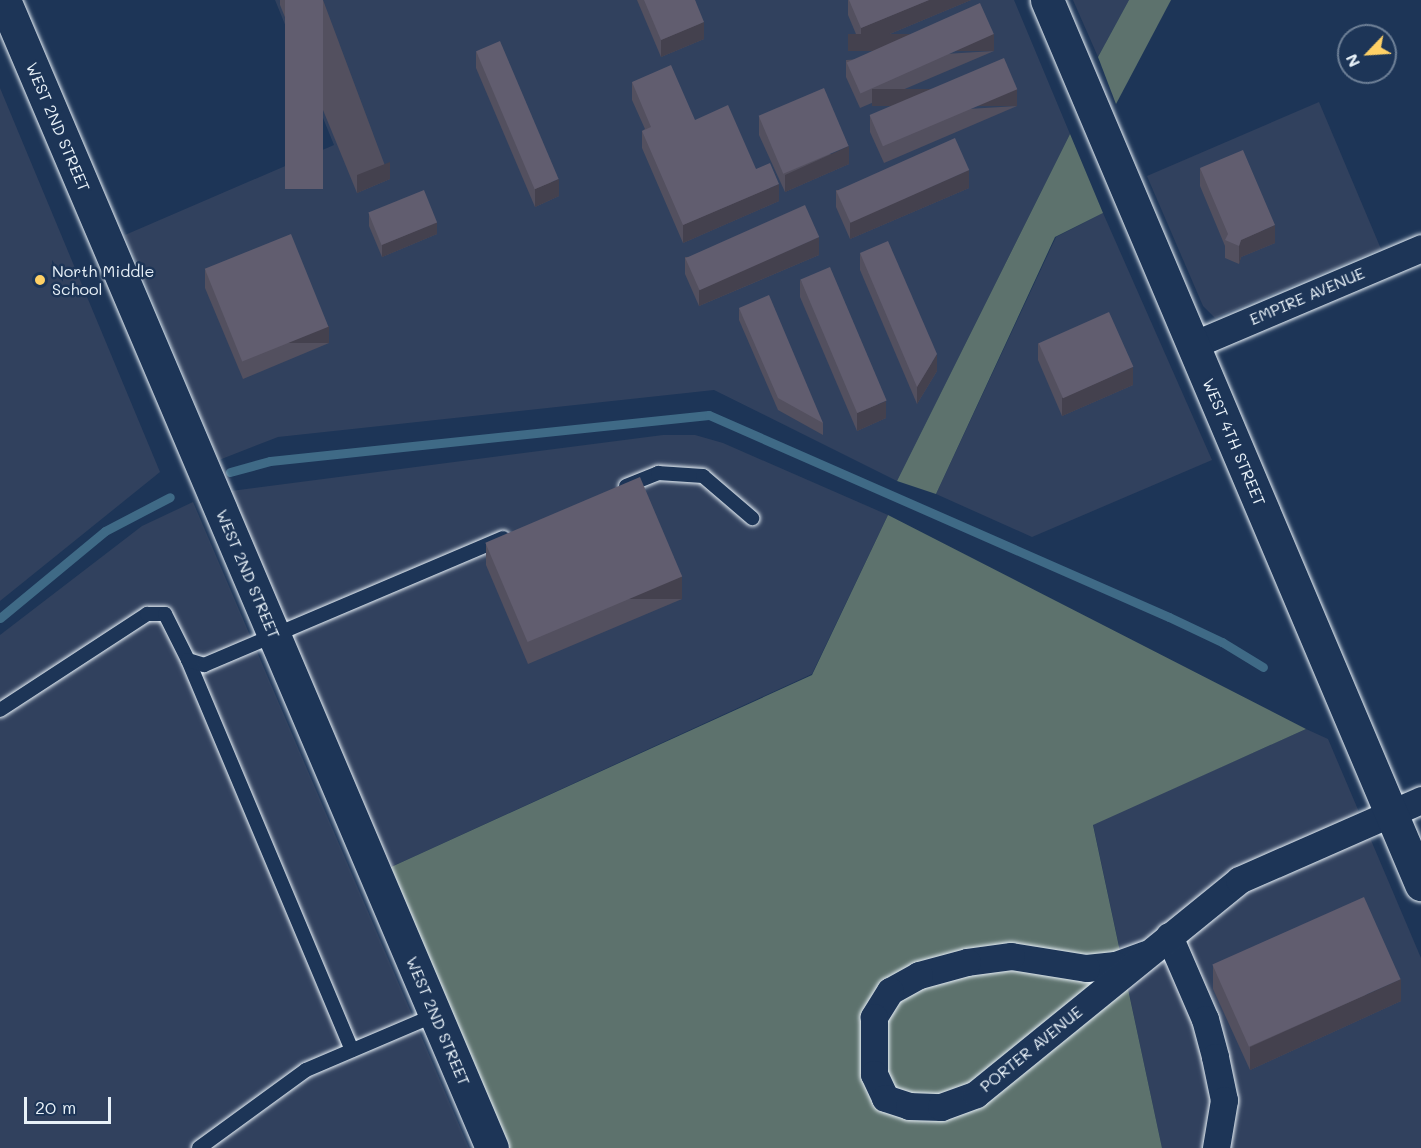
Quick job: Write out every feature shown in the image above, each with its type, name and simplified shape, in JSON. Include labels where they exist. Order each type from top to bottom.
[{"type":"street","name":"WEST 2ND STREET","points":[[4,0],[492,1148]]},
{"type":"street","name":"WEST 4TH STREET","points":[[1047,0],[1421,884]]},
{"type":"street","name":"EMPIRE AVENUE","points":[[1193,345],[1421,248]]},
{"type":"street","name":"PORTER AVENUE","points":[[1146,954],[1114,965],[1086,968],[1011,956],[967,962],[919,975],[890,991],[874,1017],[874,1074],[885,1098],[909,1106],[941,1107],[976,1094],[1239,880],[1421,800]]},
{"type":"street","points":[[1169,936],[1205,1019],[1215,1058],[1224,1100],[1216,1148]]},
{"type":"lane","points":[[614,491],[658,472],[703,476],[752,518]]},
{"type":"lane","points":[[188,660],[204,665],[515,533]]},
{"type":"lane","points":[[0,710],[147,614],[165,614],[188,660],[352,1050]]},
{"type":"lane","points":[[199,1148],[283,1084],[352,1050],[435,1015]]},
{"type":"shaded area","points":[[275,0],[1014,0],[1070,134],[897,481],[714,390],[278,437],[219,460],[125,235],[334,145]]},
{"type":"shaded area","points":[[1073,0],[1129,0],[1098,57]]},
{"type":"shaded area","name":"North Middle School","points":[[0,88],[160,472],[0,601]]},
{"type":"shaded area","points":[[1319,102],[1381,249],[1215,318],[1203,306],[1147,176]]},
{"type":"shaded area","points":[[1103,213],[1212,460],[1032,537],[936,494],[1056,237]]},
{"type":"shaded area","points":[[663,435],[695,435],[723,443],[888,515],[812,674],[389,868],[231,491]]},
{"type":"shaded area","points":[[193,502],[469,1148],[0,1148],[0,635],[142,526]]},
{"type":"shaded area","points":[[1306,729],[1328,739],[1421,958],[1421,1148],[1162,1148],[1093,824]]},
{"type":"green space","points":[[1129,0],[1171,0],[1116,104],[1098,57]]},
{"type":"green space","points":[[1070,134],[1103,213],[1055,237],[936,494],[897,481]]},
{"type":"green space","points":[[888,515],[1306,729],[1093,825],[1162,1148],[509,1148],[389,868],[812,675]]},
{"type":"building","points":[[285,0],[323,0],[323,189],[285,189]]},
{"type":"building","points":[[644,0],[695,0],[704,22],[661,40]]},
{"type":"building","points":[[849,0],[929,0],[861,28]]},
{"type":"building","points":[[980,3],[994,34],[860,93],[847,62]]},
{"type":"building","points":[[500,41],[559,179],[535,189],[476,51]]},
{"type":"building","points":[[1004,58],[1017,89],[883,146],[870,115]]},
{"type":"building","points":[[671,65],[695,120],[728,105],[756,169],[770,163],[779,184],[683,225],[642,131],[651,127],[632,82]]},
{"type":"building","points":[[824,88],[849,146],[783,174],[759,116]]},
{"type":"building","points":[[955,138],[969,170],[850,223],[836,191]]},
{"type":"building","points":[[1243,150],[1275,225],[1241,240],[1239,246],[1225,240],[1228,234],[1200,168]]},
{"type":"building","points":[[424,190],[437,222],[381,245],[368,212]]},
{"type":"building","points":[[805,205],[819,237],[700,290],[685,258]]},
{"type":"building","points":[[291,234],[328,327],[242,362],[205,269]]},
{"type":"building","points":[[888,241],[937,354],[917,387],[860,253]]},
{"type":"building","points":[[830,267],[887,400],[857,413],[801,280]]},
{"type":"building","points":[[769,295],[823,423],[778,398],[739,308]]},
{"type":"building","points":[[1109,312],[1133,367],[1063,398],[1039,343]]},
{"type":"building","points":[[640,477],[682,576],[528,642],[485,543]]},
{"type":"building","points":[[1364,897],[1401,979],[1249,1047],[1212,965]]},
{"type":"waterway","points":[[230,472],[270,461],[709,415],[1169,617],[1222,642],[1263,667]]},
{"type":"waterway","points":[[0,618],[105,531],[170,497]]},
{"type":"place","name":"North Middle School","points":[[40,280]]}]
